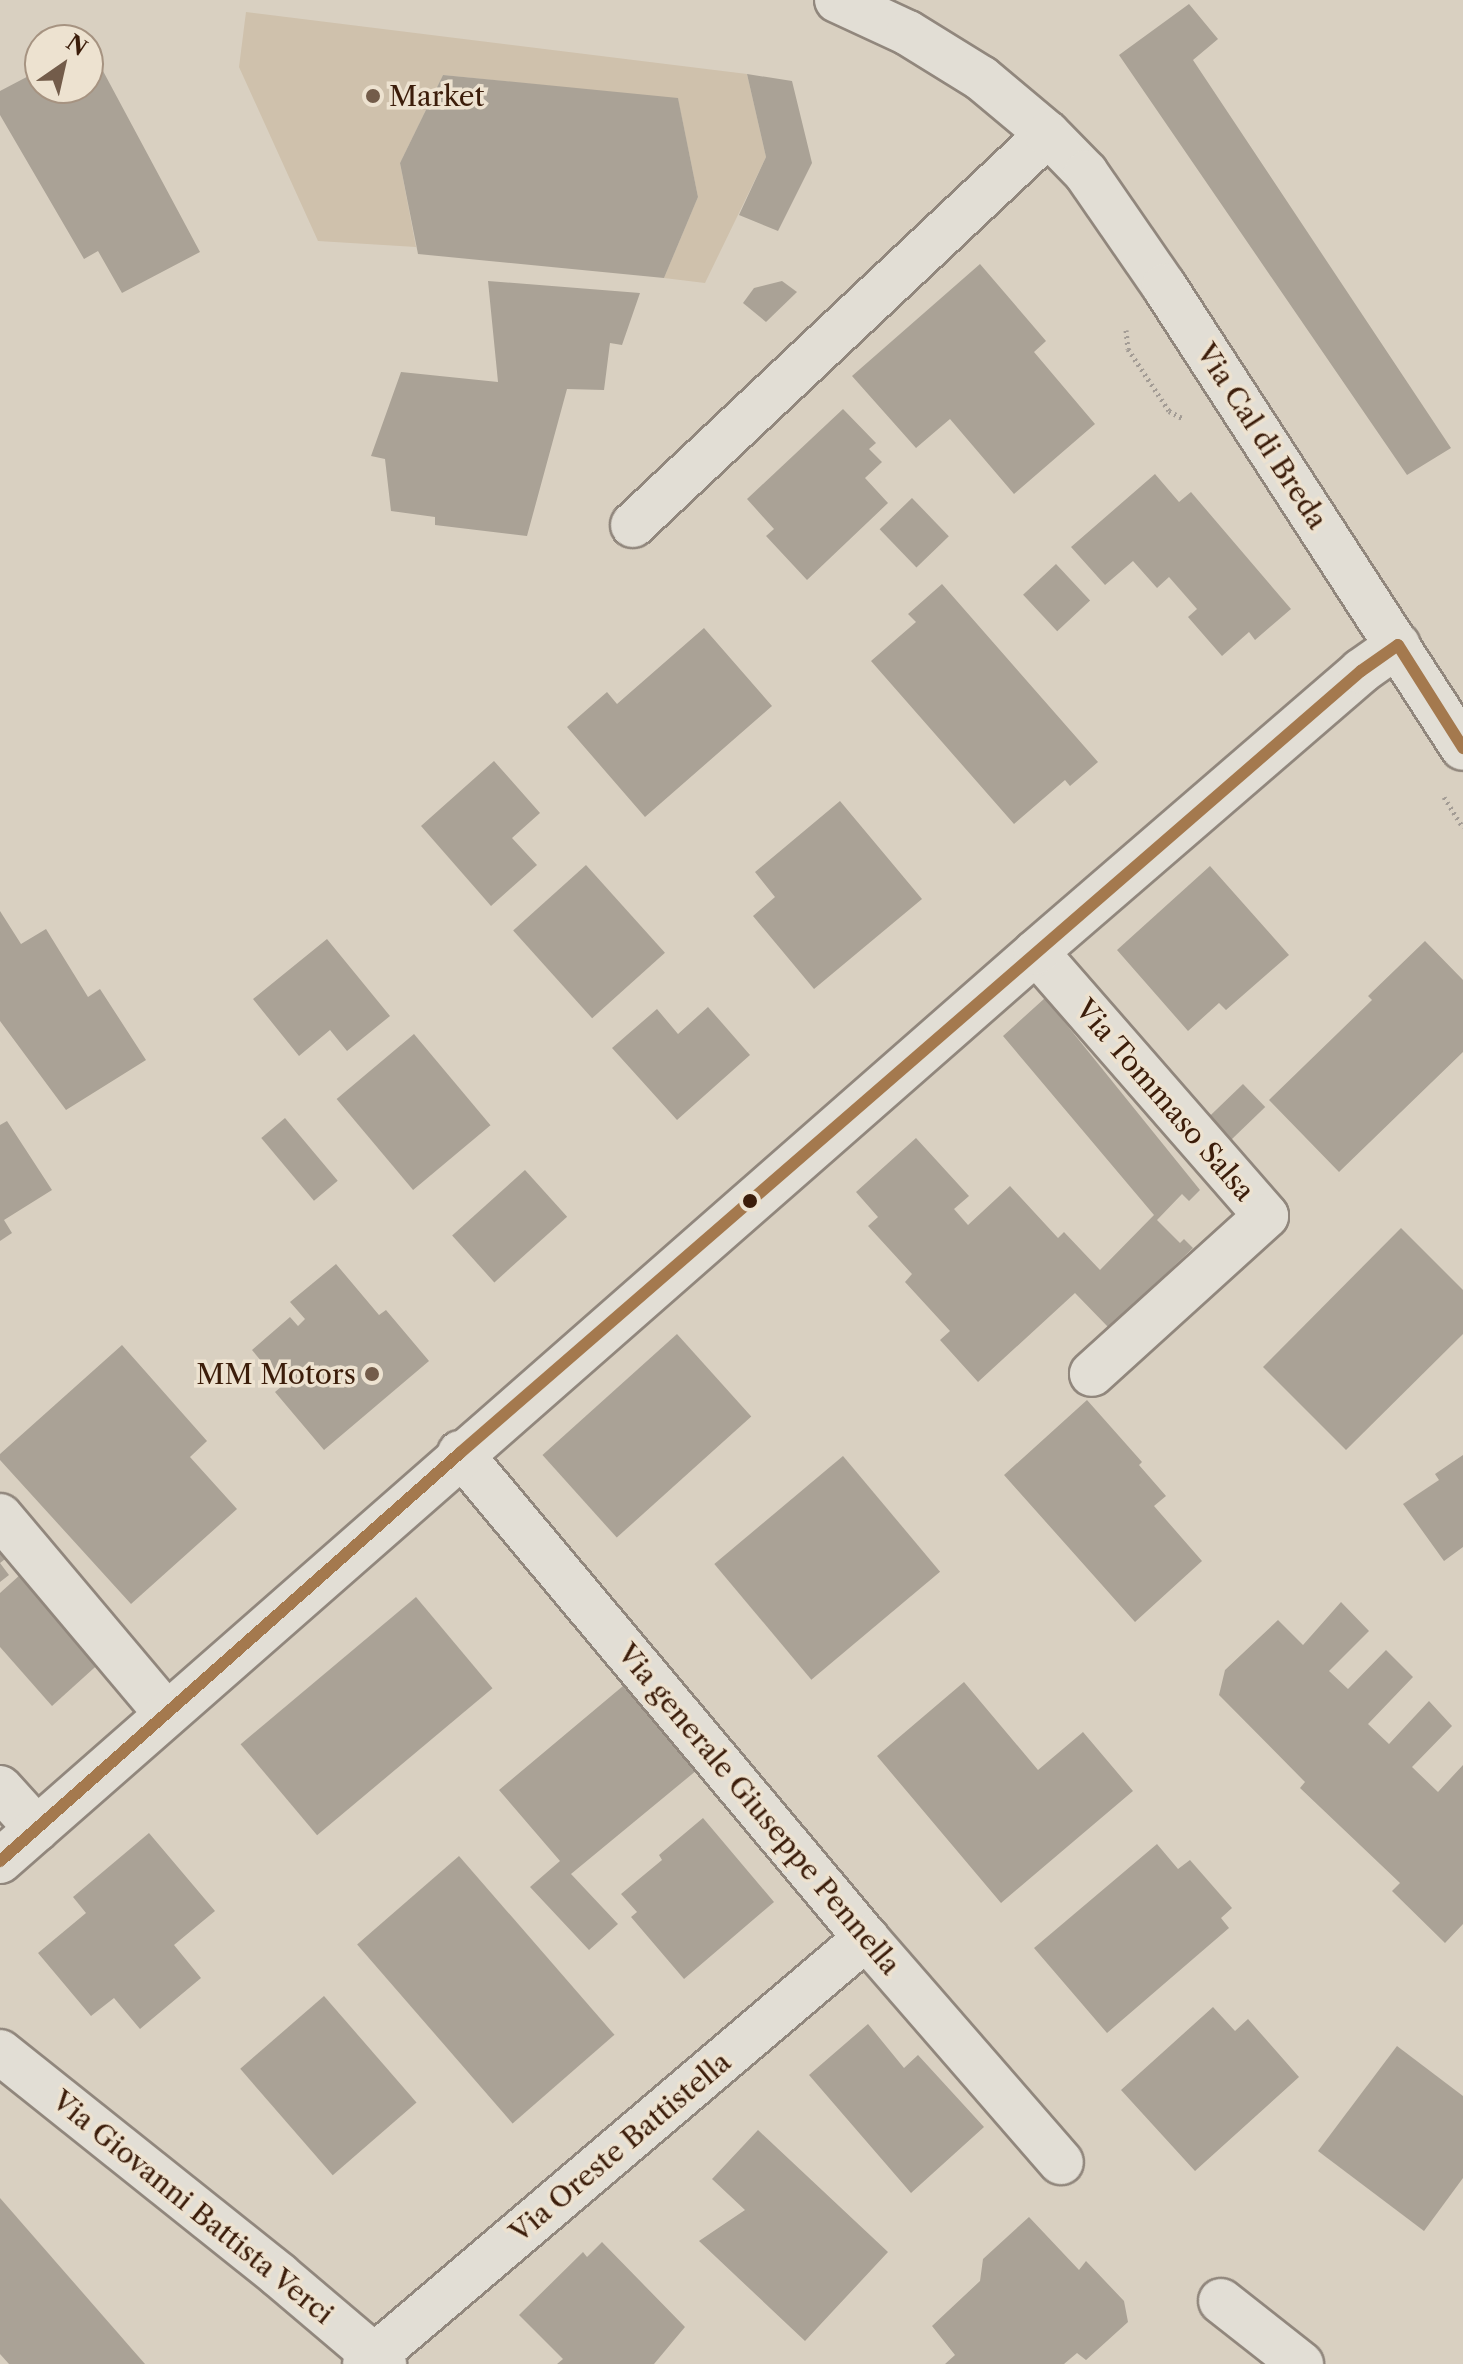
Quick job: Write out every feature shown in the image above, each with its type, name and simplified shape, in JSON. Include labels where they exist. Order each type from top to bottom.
[{"type":"street","name":"Via Cal di Breda","points":[[837,0],[908,33],[981,78],[1048,134],[1086,173],[1164,286],[1463,748]]},
{"type":"street","points":[[633,525],[1048,134]]},
{"type":"street","points":[[0,1861],[460,1453],[1361,671],[1398,645]]},
{"type":"street","name":"Via Tommaso Salsa","points":[[1036,952],[1266,1216],[1092,1374]]},
{"type":"street","name":"Via generale Giuseppe Pennella","points":[[460,1453],[866,1938],[1061,2162]]},
{"type":"street","points":[[0,1516],[166,1713]]},
{"type":"street","points":[[0,1788],[37,1829]]},
{"type":"street","name":"Via Oreste Battistella","points":[[374,2361],[866,1938]]},
{"type":"street","name":"Via Giovanni Battista Verci","points":[[0,2052],[279,2275],[374,2361]]},
{"type":"street","points":[[1221,2301],[1301,2364]]},
{"type":"shaded area","points":[[246,12],[747,74],[766,157],[705,283],[664,278],[698,197],[678,99],[443,75],[400,163],[416,247],[318,241],[239,67]]},
{"type":"building","points":[[1189,4],[1218,39],[1193,60],[1451,448],[1407,475],[1119,55]]},
{"type":"building","points":[[104,73],[200,252],[122,293],[98,251],[84,259],[0,115],[0,91],[24,78],[24,104],[104,104]]},
{"type":"building","points":[[747,74],[792,81],[812,163],[778,231],[739,215],[766,157]]},
{"type":"building","points":[[443,75],[678,98],[698,197],[664,278],[418,254],[400,163]]},
{"type":"building","points":[[980,264],[1046,341],[1034,352],[1095,424],[1014,494],[950,419],[916,448],[852,376]]},
{"type":"building","points":[[488,281],[640,293],[622,345],[610,343],[604,390],[567,389],[527,536],[435,525],[435,517],[391,511],[385,459],[371,456],[401,372],[498,382]]},
{"type":"building","points":[[782,281],[797,292],[766,322],[743,303],[754,288]]},
{"type":"building","points":[[843,409],[876,443],[869,449],[882,462],[865,478],[888,503],[807,580],[766,536],[774,529],[747,499]]},
{"type":"building","points":[[1155,474],[1179,502],[1191,492],[1291,609],[1255,640],[1249,632],[1222,656],[1188,617],[1197,609],[1169,577],[1157,588],[1133,561],[1105,585],[1071,547]]},
{"type":"building","points":[[912,498],[949,536],[916,567],[880,529]]},
{"type":"building","points":[[1056,564],[1090,601],[1057,631],[1023,595]]},
{"type":"building","points":[[942,584],[1098,762],[1070,786],[1065,780],[1014,824],[871,661],[916,622],[908,614]]},
{"type":"building","points":[[704,628],[772,706],[645,817],[567,727],[607,692],[617,704]]},
{"type":"building","points":[[494,761],[540,813],[512,838],[537,865],[491,906],[421,826]]},
{"type":"building","points":[[840,801],[922,899],[814,989],[753,916],[775,897],[755,872]]},
{"type":"building","points":[[586,865],[665,953],[592,1018],[513,931]]},
{"type":"building","points":[[1210,866],[1289,955],[1226,1010],[1219,1003],[1188,1031],[1117,950]]},
{"type":"building","points":[[0,911],[21,944],[46,929],[88,997],[100,989],[146,1060],[66,1110],[0,1021]]},
{"type":"building","points":[[327,939],[390,1016],[347,1051],[330,1030],[299,1056],[253,999]]},
{"type":"building","points":[[1425,941],[1463,980],[1463,1052],[1339,1172],[1269,1100],[1372,1000],[1368,996]]},
{"type":"building","points":[[1045,998],[1200,1190],[1189,1201],[1182,1194],[1157,1220],[1180,1243],[1184,1239],[1193,1248],[1109,1328],[1075,1293],[978,1382],[940,1340],[950,1331],[905,1282],[912,1274],[868,1226],[878,1217],[856,1192],[916,1138],[969,1196],[954,1209],[968,1225],[1010,1186],[1058,1238],[1064,1232],[1100,1270],[1154,1215],[1003,1036]]},
{"type":"building","points":[[708,1007],[750,1055],[677,1120],[612,1048],[657,1009],[678,1034]]},
{"type":"building","points":[[414,1034],[490,1125],[413,1190],[337,1099]]},
{"type":"building","points":[[1243,1084],[1265,1107],[1231,1140],[1208,1117]]},
{"type":"building","points":[[285,1118],[338,1181],[314,1201],[261,1138]]},
{"type":"building","points":[[7,1121],[52,1190],[4,1220],[12,1233],[0,1241],[0,1125]]},
{"type":"building","points":[[525,1170],[567,1217],[494,1282],[452,1236]]},
{"type":"building","points":[[1401,1228],[1463,1290],[1463,1334],[1346,1450],[1263,1367]]},
{"type":"building","points":[[336,1264],[379,1315],[386,1310],[429,1361],[324,1450],[275,1392],[282,1386],[252,1350],[290,1317],[298,1326],[305,1319],[290,1302]]},
{"type":"building","points":[[677,1334],[751,1416],[617,1538],[542,1455]]},
{"type":"building","points":[[122,1345],[207,1441],[190,1457],[237,1509],[131,1604],[0,1460],[0,1454]]},
{"type":"building","points":[[1087,1400],[1142,1462],[1139,1465],[1166,1496],[1154,1506],[1202,1561],[1135,1622],[1004,1475]]},
{"type":"building","points":[[1463,1455],[1463,1547],[1444,1561],[1403,1504],[1439,1480],[1435,1474]]},
{"type":"building","points":[[843,1456],[940,1572],[811,1680],[714,1564]]},
{"type":"building","points":[[0,1545],[9,1556],[0,1563]]},
{"type":"building","points":[[0,1563],[9,1575],[0,1582]]},
{"type":"building","points":[[31,1565],[104,1659],[52,1706],[0,1647],[0,1593]]},
{"type":"building","points":[[416,1597],[492,1688],[317,1835],[241,1744]]},
{"type":"building","points":[[1341,1602],[1369,1631],[1329,1671],[1348,1689],[1386,1650],[1413,1677],[1368,1724],[1389,1744],[1429,1701],[1452,1726],[1412,1767],[1438,1792],[1463,1765],[1463,1924],[1445,1943],[1392,1891],[1400,1883],[1300,1788],[1305,1782],[1219,1695],[1225,1670],[1278,1620],[1303,1645]]},
{"type":"building","points":[[964,1682],[1038,1770],[1083,1732],[1133,1791],[1001,1903],[877,1756]]},
{"type":"building","points":[[623,1686],[697,1770],[571,1874],[618,1924],[589,1950],[530,1887],[560,1861],[499,1790]]},
{"type":"building","points":[[703,1818],[774,1902],[684,1979],[631,1917],[637,1912],[621,1894],[662,1860],[659,1855]]},
{"type":"building","points":[[149,1833],[215,1911],[174,1945],[201,1978],[140,2029],[114,1998],[91,2016],[38,1953],[86,1913],[73,1897]]},
{"type":"building","points":[[1157,1844],[1178,1869],[1190,1860],[1232,1908],[1221,1918],[1229,1928],[1107,2033],[1034,1948]]},
{"type":"building","points":[[459,1856],[614,2035],[513,2123],[357,1945]]},
{"type":"building","points":[[324,1996],[417,2102],[333,2175],[240,2069]]},
{"type":"building","points":[[1213,2007],[1235,2031],[1248,2019],[1299,2077],[1195,2171],[1121,2090]]},
{"type":"building","points":[[868,2024],[904,2068],[918,2055],[984,2127],[911,2193],[809,2075]]},
{"type":"building","points":[[1397,2046],[1463,2096],[1463,2178],[1424,2231],[1318,2151]]},
{"type":"building","points":[[758,2130],[888,2252],[805,2341],[699,2241],[745,2210],[712,2179]]},
{"type":"building","points":[[0,2198],[145,2364],[9,2364],[0,2354]]},
{"type":"building","points":[[1029,2217],[1079,2270],[1086,2261],[1124,2301],[1128,2322],[1086,2360],[1077,2353],[1064,2364],[945,2364],[955,2355],[932,2326],[980,2281],[983,2259]]},
{"type":"building","points":[[602,2242],[685,2327],[654,2364],[557,2364],[563,2359],[519,2315],[583,2252],[587,2257]]},
{"type":"transit line","points":[[0,1861],[460,1453],[1361,671],[1398,645],[1463,748]]},
{"type":"place","name":"Market","points":[[373,96]]},
{"type":"place","name":"MM Motors","points":[[372,1374]]}]
